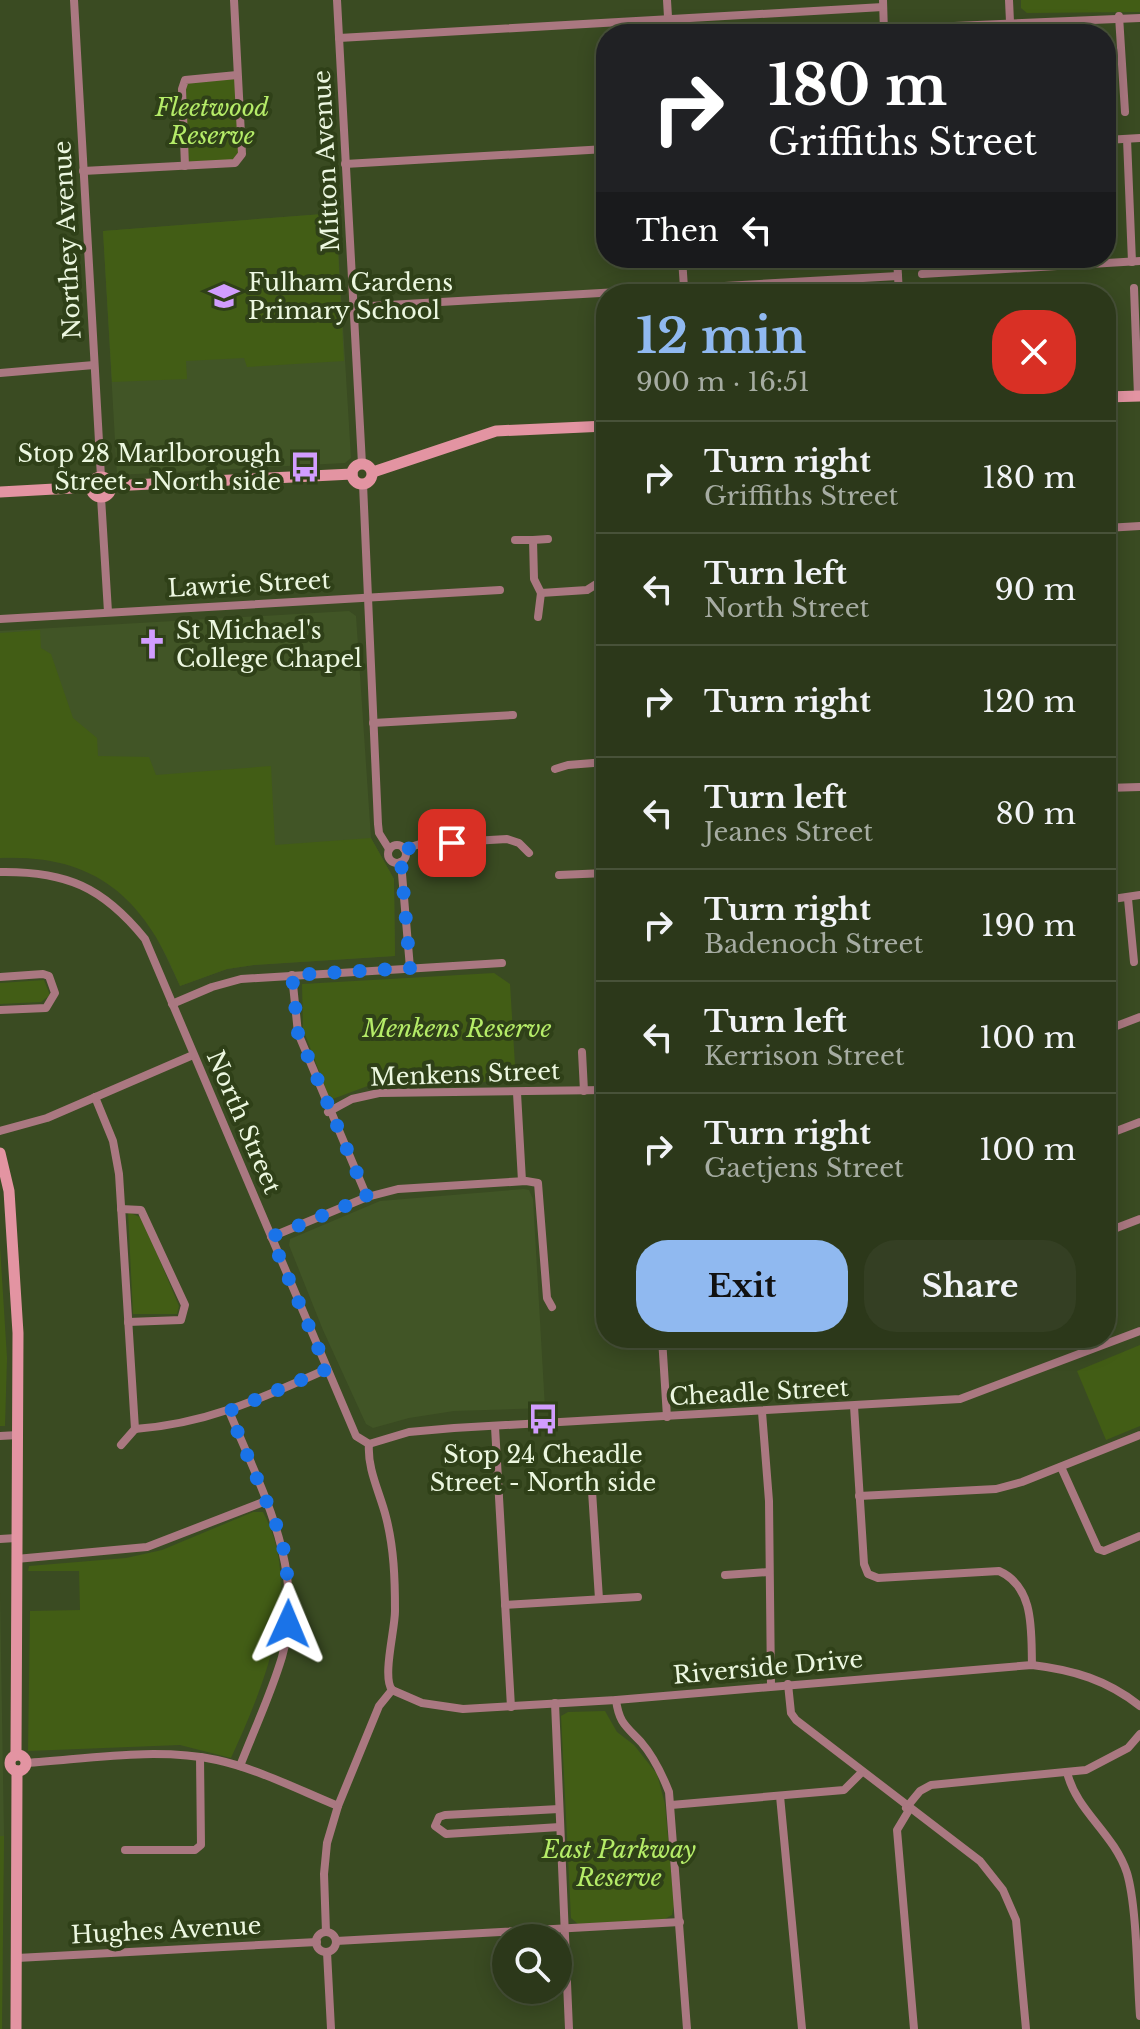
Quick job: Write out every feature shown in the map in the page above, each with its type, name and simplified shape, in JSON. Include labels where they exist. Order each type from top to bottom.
[{"type":"street","name":"Northey Avenue","points":[[74,0],[101,477]]},
{"type":"street","points":[[83,171],[235,163],[239,159],[242,154],[234,0]]},
{"type":"street","name":"Mitton Avenue","points":[[337,0],[362,464]]},
{"type":"street","points":[[667,0],[668,17]]},
{"type":"street","points":[[1009,0],[1010,22]]},
{"type":"street","points":[[339,38],[883,3],[884,24]]},
{"type":"street","points":[[1119,16],[1125,112]]},
{"type":"street","points":[[985,24],[1119,16],[1140,18]]},
{"type":"street","points":[[185,166],[182,89],[185,80],[237,75]]},
{"type":"street","points":[[1116,140],[1140,138]]},
{"type":"street","points":[[1116,263],[1136,262],[1127,139]]},
{"type":"street","points":[[345,164],[596,150]]},
{"type":"street","points":[[898,268],[898,284]]},
{"type":"street","points":[[922,274],[1029,268]]},
{"type":"street","points":[[755,284],[898,276]]},
{"type":"street","points":[[1116,397],[1139,396],[1134,288]]},
{"type":"street","points":[[354,307],[596,293]]},
{"type":"street","points":[[0,373],[94,365]]},
{"type":"street","points":[[373,472],[496,431],[596,426]]},
{"type":"street","points":[[363,484],[355,481],[352,474],[355,466],[362,464],[373,472]]},
{"type":"street","points":[[363,484],[371,479],[373,472]]},
{"type":"street","points":[[91,487],[101,477],[111,486],[352,474]]},
{"type":"street","points":[[363,484],[379,833],[389,849],[389,859],[401,862]]},
{"type":"street","points":[[101,497],[109,493],[111,486]]},
{"type":"street","points":[[0,492],[91,487],[101,497],[108,612]]},
{"type":"street","points":[[1116,528],[1140,526]]},
{"type":"street","points":[[515,540],[548,539]]},
{"type":"street","points":[[533,540],[534,579],[541,593],[538,617]]},
{"type":"street","points":[[541,593],[587,590],[596,584]]},
{"type":"street","name":"Lawrie Street","points":[[0,619],[500,590]]},
{"type":"street","points":[[373,723],[513,715]]},
{"type":"street","points":[[555,769],[596,763]]},
{"type":"street","points":[[1116,788],[1140,787]]},
{"type":"street","points":[[389,849],[396,845],[404,849],[420,844],[507,839],[519,843],[529,853]]},
{"type":"street","points":[[404,849],[405,858],[401,862],[410,968]]},
{"type":"street","name":"North Street","points":[[0,872],[27,872],[70,880],[111,900],[145,939],[356,1436],[369,1444],[369,1460],[386,1516],[395,1562],[395,1615],[387,1678],[392,1690]]},
{"type":"street","points":[[559,875],[596,873]]},
{"type":"street","points":[[1116,900],[1140,895]]},
{"type":"street","points":[[1128,899],[1134,962]]},
{"type":"street","points":[[172,1004],[227,982],[292,975],[502,963]]},
{"type":"street","points":[[0,977],[43,974],[49,976],[55,993],[46,1008],[0,1010]]},
{"type":"street","points":[[292,975],[294,1019],[328,1112],[367,1197]]},
{"type":"street","points":[[1116,1026],[1140,1017]]},
{"type":"street","points":[[582,1052],[584,1091]]},
{"type":"street","points":[[0,1131],[47,1118],[193,1055]]},
{"type":"street","name":"Menkens Street","points":[[328,1112],[352,1099],[379,1093],[596,1090]]},
{"type":"street","points":[[517,1093],[522,1181]]},
{"type":"street","points":[[95,1097],[113,1141],[121,1209],[135,1429]]},
{"type":"street","points":[[1116,1131],[1140,1122]]},
{"type":"street","points":[[0,1153],[9,1191],[19,1347],[16,1559],[20,1763],[16,2029]]},
{"type":"street","points":[[271,1237],[367,1197],[398,1189],[522,1181],[538,1183],[547,1298],[552,1307]]},
{"type":"street","points":[[121,1209],[141,1210],[185,1305],[181,1320],[128,1322]]},
{"type":"street","points":[[1116,1228],[1140,1219]]},
{"type":"street","name":"Cheadle Street","points":[[1116,1340],[1140,1331]]},
{"type":"street","points":[[663,1348],[667,1417]]},
{"type":"street","name":"Cheadle Street","points":[[369,1444],[409,1432],[854,1406],[975,1395],[1096,1348]]},
{"type":"street","points":[[121,1445],[135,1429],[179,1426],[229,1411],[327,1369]]},
{"type":"street","points":[[854,1406],[864,1564],[873,1577],[999,1571],[1011,1577],[1019,1586],[1030,1618],[1032,1665]]},
{"type":"street","points":[[229,1411],[282,1539],[288,1581],[288,1624],[282,1655],[240,1766]]},
{"type":"street","points":[[762,1412],[771,1686]]},
{"type":"street","points":[[495,1427],[511,1707]]},
{"type":"street","points":[[0,1436],[18,1435]]},
{"type":"street","points":[[859,1496],[996,1489],[1140,1435]]},
{"type":"street","points":[[1061,1467],[1098,1549],[1104,1551],[1140,1536]]},
{"type":"street","points":[[592,1491],[599,1599]]},
{"type":"street","points":[[16,1559],[147,1547],[266,1501]]},
{"type":"street","points":[[0,1539],[16,1538]]},
{"type":"street","points":[[725,1575],[769,1572]]},
{"type":"street","points":[[505,1605],[638,1597]]},
{"type":"street","name":"Riverside Drive","points":[[392,1690],[441,1707],[511,1707],[1032,1665],[1075,1671],[1109,1685],[1140,1706]]},
{"type":"street","points":[[788,1684],[791,1713],[796,1720],[861,1773],[980,1861],[1010,1902],[1016,1920],[1026,2029]]},
{"type":"street","points":[[392,1690],[379,1706],[338,1806],[324,1874],[326,1932],[336,1941],[492,1933]]},
{"type":"street","points":[[616,1700],[624,1729],[640,1741],[661,1770],[671,1805],[687,2029]]},
{"type":"street","points":[[555,1703],[563,1924]]},
{"type":"street","points":[[914,2029],[897,1830],[920,1791],[931,1785],[1086,1770],[1128,1748],[1140,1734]]},
{"type":"street","points":[[20,1763],[151,1755],[200,1757],[240,1766],[338,1806]]},
{"type":"street","points":[[125,1850],[195,1850],[201,1845],[200,1757]]},
{"type":"street","points":[[1067,1772],[1072,1794],[1105,1830],[1126,1872],[1140,2016]]},
{"type":"street","points":[[671,1805],[844,1790],[861,1773]]},
{"type":"street","points":[[780,1796],[802,2029]]},
{"type":"street","points":[[559,1809],[445,1815],[439,1817],[435,1826],[446,1834],[560,1827]]},
{"type":"street","points":[[572,1929],[680,1922]]},
{"type":"street","points":[[326,1932],[319,1935],[317,1942],[320,1949],[327,1952]]},
{"type":"street","points":[[327,1952],[334,1948],[336,1941]]},
{"type":"street","name":"Hughes Avenue","points":[[17,1958],[317,1942]]},
{"type":"street","points":[[327,1952],[331,2029]]},
{"type":"street","points":[[567,2004],[569,2029]]},
{"type":"shaded area","name":"Fulham Gardens Primary School","points":[[336,213],[351,458],[345,463],[117,475],[103,231]]},
{"type":"shaded area","points":[[349,611],[356,616],[371,838],[394,879],[395,956],[254,965],[227,969],[180,986],[152,927],[122,892],[95,874],[61,861],[30,857],[0,858],[0,631]]},
{"type":"shaded area","points":[[529,1190],[533,1199],[545,1408],[454,1411],[373,1428],[366,1424],[323,1330],[289,1245],[290,1239],[380,1201]]},
{"type":"shaded area","points":[[0,1592],[4,1836],[0,2029]]},
{"type":"green space","points":[[1021,0],[1140,0],[1140,12],[1027,13],[1021,8]]},
{"type":"green space","name":"Fleetwood Reserve","points":[[235,78],[239,152],[233,160],[187,164],[186,82]]},
{"type":"green space","points":[[336,213],[344,361],[247,367],[244,358],[186,361],[187,379],[112,382],[103,231]]},
{"type":"green space","points":[[40,630],[41,648],[51,654],[73,718],[97,738],[98,756],[149,757],[156,775],[271,766],[275,845],[371,838],[394,879],[395,956],[254,965],[227,969],[180,986],[151,929],[133,906],[113,888],[90,874],[64,864],[0,858],[0,633]]},
{"type":"green space","name":"Menkens Reserve","points":[[494,973],[510,984],[516,1081],[373,1084],[330,1100],[303,1029],[302,984]]},
{"type":"green space","points":[[44,980],[50,995],[41,1002],[0,1004],[0,983]]},
{"type":"green space","points":[[128,1212],[142,1218],[179,1306],[177,1314],[133,1314]]},
{"type":"green space","points":[[0,1246],[7,1358],[5,1426],[0,1426]]},
{"type":"green space","points":[[1140,1345],[1140,1426],[1106,1440],[1077,1371]]},
{"type":"green space","points":[[253,1512],[263,1512],[275,1542],[280,1573],[280,1605],[267,1669],[231,1758],[180,1745],[28,1751],[30,1611],[80,1610],[79,1571],[28,1571],[29,1566],[126,1558],[162,1550]]},
{"type":"green space","name":"East Parkway Reserve","points":[[605,1711],[617,1732],[634,1745],[657,1774],[665,1804],[674,1905],[672,1915],[663,1920],[578,1924],[571,1918],[561,1716],[568,1712]]},
{"type":"green space","points":[[0,1836],[4,1836],[2,2029],[0,2029]]},
{"type":"place","name":"Fulham Gardens Primary School","points":[[224,296]]},
{"type":"place","name":"Stop 28 Marlborough Street - North side","points":[[305,467]]},
{"type":"place","name":"St Michael's College Chapel","points":[[152,644]]},
{"type":"place","name":"Stop 24 Cheadle Street - North side","points":[[543,1419]]},
{"type":"route","points":[[288,1624],[288,1581],[282,1539],[229,1411],[327,1369],[271,1237],[367,1197],[328,1112],[298,1033],[294,1019],[292,975],[410,968],[404,868],[401,862],[406,854],[404,849],[420,844],[452,843]]}]
